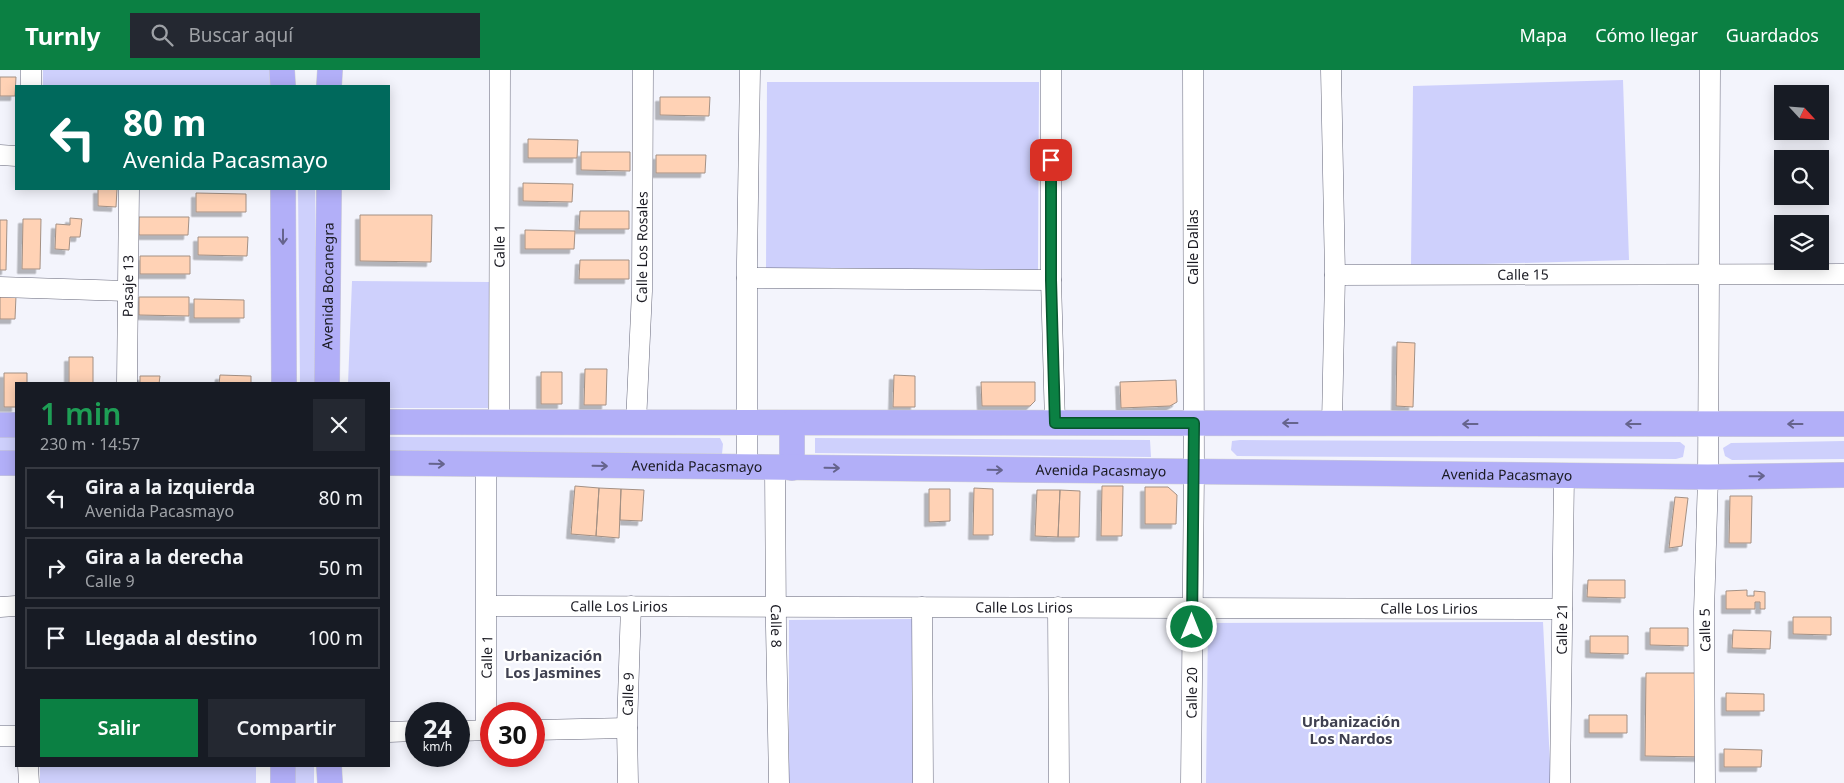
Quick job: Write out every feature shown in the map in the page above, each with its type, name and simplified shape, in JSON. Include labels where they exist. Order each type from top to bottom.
[{"type":"main road","points":[[282,70],[282,85]]},
{"type":"main road","points":[[329,85],[330,70]]},
{"type":"main road","points":[[283,190],[284,382]]},
{"type":"main road","name":"Avenida Bocanegra","points":[[327,382],[329,190]]},
{"type":"main road","points":[[390,422],[1844,424]]},
{"type":"main road","points":[[784,468],[792,423]]},
{"type":"main road","points":[[0,425],[15,425]]},
{"type":"main road","points":[[0,463],[15,463]]},
{"type":"main road","name":"Avenida Pacasmayo","points":[[390,464],[1564,476],[1708,477],[1844,475]]},
{"type":"main road","points":[[283,767],[283,783]]},
{"type":"main road","points":[[330,767],[330,783]]},
{"type":"street","points":[[31,70],[31,85]]},
{"type":"street","name":"Calle 1","points":[[499,422],[500,70]]},
{"type":"street","name":"Calle Los Rosales","points":[[636,422],[642,291],[643,70]]},
{"type":"street","points":[[747,467],[750,70]]},
{"type":"street","points":[[1051,70],[1051,280],[1055,423]]},
{"type":"street","name":"Calle Dallas","points":[[1193,70],[1194,423]]},
{"type":"street","points":[[1331,70],[1335,275],[1332,424]]},
{"type":"street","points":[[1708,477],[1710,70]]},
{"type":"street","points":[[0,156],[15,156]]},
{"type":"street","name":"Pasaje 13","points":[[127,382],[129,190]]},
{"type":"street","name":"Calle 15","points":[[1335,275],[1844,274]]},
{"type":"street","points":[[747,278],[1051,280]]},
{"type":"street","points":[[0,287],[127,291]]},
{"type":"street","name":"Calle 20","points":[[1191,783],[1194,423]]},
{"type":"street","name":"Calle 1","points":[[486,464],[489,702]]},
{"type":"street","name":"Calle 8","points":[[779,783],[776,627],[784,468]]},
{"type":"street","name":"Calle 21","points":[[1560,783],[1564,476]]},
{"type":"street","name":"Calle 5","points":[[1704,783],[1704,612],[1708,477]]},
{"type":"street","points":[[0,607],[15,606]]},
{"type":"street","name":"Calle Los Lirios","points":[[488,606],[1562,609]]},
{"type":"street","name":"Calle 9","points":[[628,783],[627,728],[631,606]]},
{"type":"street","points":[[922,607],[923,783]]},
{"type":"street","points":[[1058,607],[1059,783]]},
{"type":"street","points":[[545,730],[627,728]]},
{"type":"street","points":[[390,732],[405,732]]},
{"type":"street","points":[[0,736],[15,736]]},
{"type":"street","points":[[28,767],[29,783]]},
{"type":"shaded area","points":[[43,70],[270,70],[271,85],[43,85]]},
{"type":"shaded area","points":[[1623,80],[1629,260],[1411,266],[1413,86]]},
{"type":"shaded area","points":[[767,82],[1039,82],[1038,270],[766,270]]},
{"type":"shaded area","points":[[298,190],[315,190],[318,382],[300,382]]},
{"type":"shaded area","points":[[352,281],[489,282],[488,408],[390,408],[390,382],[348,382]]},
{"type":"shaded area","points":[[390,437],[720,438],[723,444],[722,454],[390,456]]},
{"type":"shaded area","points":[[0,438],[15,438],[15,457],[0,457]]},
{"type":"shaded area","points":[[815,438],[1150,440],[1151,457],[815,453]]},
{"type":"shaded area","points":[[1232,441],[1680,442],[1685,446],[1683,457],[1676,459],[1237,456],[1231,450]]},
{"type":"shaded area","points":[[1844,441],[1844,459],[1732,460],[1725,456],[1723,448],[1731,443]]},
{"type":"shaded area","points":[[913,619],[914,783],[789,783],[789,620]]},
{"type":"shaded area","points":[[1543,622],[1551,783],[1206,783],[1208,623]]},
{"type":"shaded area","points":[[40,767],[256,767],[256,783],[40,783]]},
{"type":"shaded area","points":[[295,767],[314,767],[314,783],[295,783]]},
{"type":"building","points":[[0,77],[16,77],[15,96],[0,96]]},
{"type":"building","points":[[660,97],[710,97],[709,116],[660,115]]},
{"type":"building","points":[[528,139],[578,140],[577,158],[528,158]]},
{"type":"building","points":[[581,152],[630,152],[630,171],[581,170]]},
{"type":"building","points":[[656,155],[706,155],[705,173],[656,173]]},
{"type":"building","points":[[523,183],[573,184],[572,202],[523,201]]},
{"type":"building","points":[[98,190],[117,190],[116,207],[98,206]]},
{"type":"building","points":[[196,193],[246,194],[246,212],[196,212]]},
{"type":"building","points":[[580,211],[629,211],[629,229],[579,229]]},
{"type":"building","points":[[360,215],[432,215],[431,262],[360,261]]},
{"type":"building","points":[[139,217],[189,217],[188,235],[139,235]]},
{"type":"building","points":[[70,218],[82,219],[80,237],[70,237],[69,250],[55,249],[56,224],[70,225]]},
{"type":"building","points":[[23,219],[41,219],[40,269],[22,269]]},
{"type":"building","points":[[0,220],[7,220],[6,270],[0,270]]},
{"type":"building","points":[[525,230],[575,231],[574,249],[525,249]]},
{"type":"building","points":[[198,237],[248,237],[247,256],[198,255]]},
{"type":"building","points":[[140,256],[190,256],[190,274],[140,274]]},
{"type":"building","points":[[580,260],[629,260],[629,279],[579,279]]},
{"type":"building","points":[[0,296],[16,296],[15,319],[0,319]]},
{"type":"building","points":[[139,297],[189,297],[189,316],[139,315]]},
{"type":"building","points":[[194,299],[244,300],[244,318],[194,318]]},
{"type":"building","points":[[1397,342],[1415,343],[1413,407],[1396,406]]},
{"type":"building","points":[[69,357],[93,357],[93,382],[69,382]]},
{"type":"building","points":[[585,369],[607,369],[606,405],[584,405]]},
{"type":"building","points":[[541,372],[562,372],[562,404],[541,404]]},
{"type":"building","points":[[4,373],[27,373],[27,382],[15,382],[15,407],[4,407]]},
{"type":"building","points":[[220,375],[251,376],[251,382],[219,382]]},
{"type":"building","points":[[894,375],[915,376],[915,407],[893,407]]},
{"type":"building","points":[[140,376],[160,376],[159,382],[140,382]]},
{"type":"building","points":[[1176,380],[1177,402],[1170,406],[1121,408],[1120,382]]},
{"type":"building","points":[[981,382],[1035,382],[1035,401],[1030,406],[982,406]]},
{"type":"building","points":[[575,486],[599,488],[596,536],[571,534]]},
{"type":"building","points":[[1102,486],[1123,486],[1122,536],[1101,536]]},
{"type":"building","points":[[1145,487],[1168,487],[1177,495],[1176,524],[1145,524]]},
{"type":"building","points":[[599,488],[621,489],[619,538],[596,536]]},
{"type":"building","points":[[974,488],[993,489],[993,535],[973,535]]},
{"type":"building","points":[[621,489],[644,490],[642,521],[620,520]]},
{"type":"building","points":[[929,489],[950,489],[950,521],[929,522]]},
{"type":"building","points":[[1037,490],[1060,490],[1058,537],[1035,536]]},
{"type":"building","points":[[1060,490],[1080,491],[1079,537],[1058,537]]},
{"type":"building","points":[[1730,496],[1752,496],[1751,543],[1729,543]]},
{"type":"building","points":[[1675,497],[1688,498],[1682,546],[1669,548]]},
{"type":"building","points":[[1588,580],[1625,580],[1625,598],[1587,597]]},
{"type":"building","points":[[1747,590],[1747,596],[1754,596],[1754,591],[1765,592],[1765,609],[1760,609],[1760,602],[1755,602],[1755,609],[1726,609],[1726,591]]},
{"type":"building","points":[[1793,617],[1831,617],[1831,635],[1793,634]]},
{"type":"building","points":[[1650,628],[1688,628],[1688,646],[1650,645]]},
{"type":"building","points":[[1733,630],[1771,631],[1770,649],[1732,648]]},
{"type":"building","points":[[1590,636],[1628,636],[1628,654],[1590,653]]},
{"type":"building","points":[[1646,673],[1706,673],[1704,757],[1645,756]]},
{"type":"building","points":[[1726,693],[1764,694],[1764,711],[1726,711]]},
{"type":"building","points":[[1589,715],[1627,715],[1627,733],[1589,733]]},
{"type":"building","points":[[1724,749],[1762,750],[1761,767],[1724,767]]},
{"type":"district","name":"Urbanización Los Jasmines","points":[[553,664]]},
{"type":"district","name":"Urbanización Los Nardos","points":[[1351,730]]},
{"type":"route","points":[[1051,160],[1051,280],[1055,423],[1194,423],[1192,627]]}]
